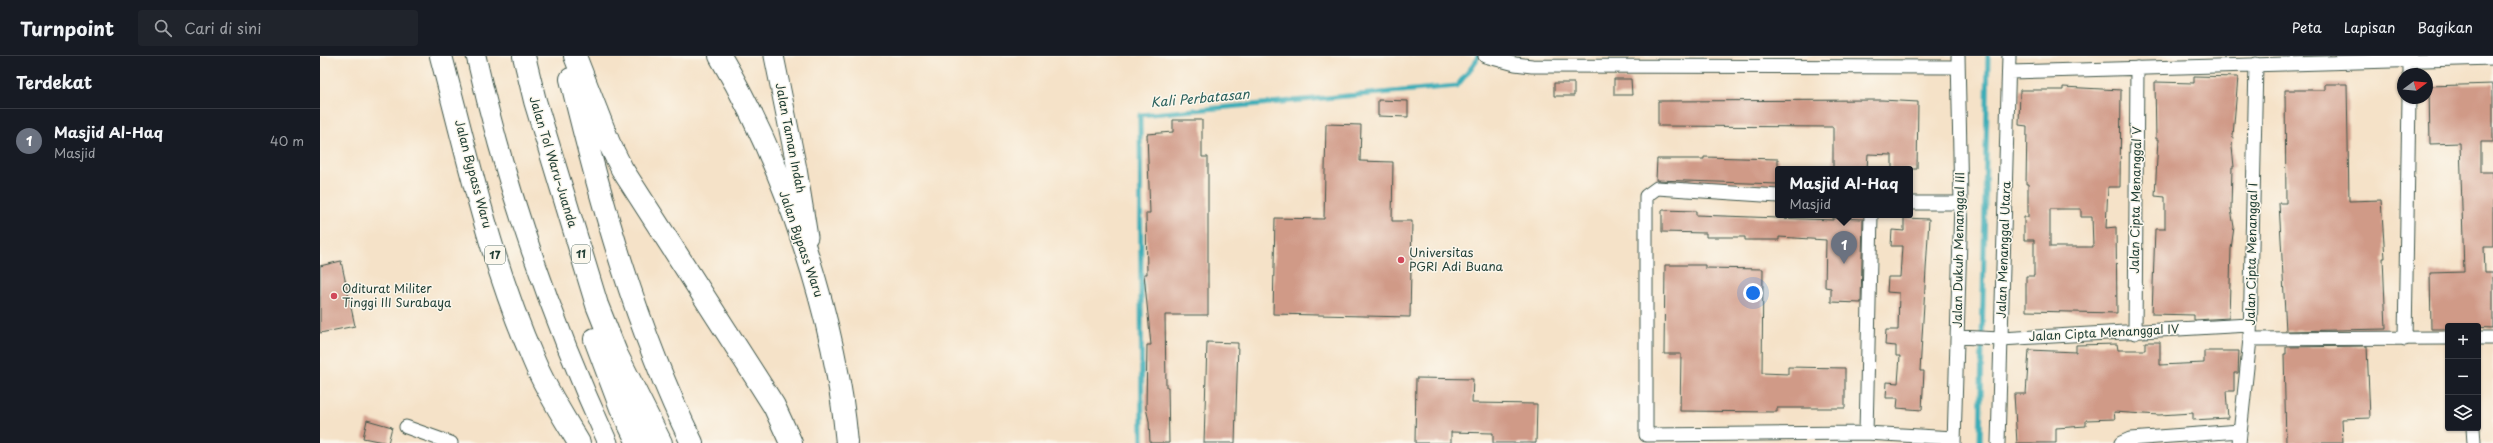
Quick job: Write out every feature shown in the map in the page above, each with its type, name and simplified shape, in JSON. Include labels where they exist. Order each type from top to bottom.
[{"type":"highway","name":"Jalan Bypass Waru","points":[[441,56],[493,250],[520,326],[549,392],[579,443]]},
{"type":"highway","name":"Jalan Tol Waru–Juanda","points":[[524,56],[535,101],[597,305],[616,353],[661,443]]},
{"type":"highway","points":[[566,56],[603,203],[630,290],[666,390],[692,443]]},
{"type":"highway","points":[[575,56],[609,143],[622,169],[774,406],[791,443]]},
{"type":"highway","name":"Jalan Bypass Waru","points":[[721,58],[755,125],[777,176],[812,269],[837,376],[847,443]]},
{"type":"highway","points":[[535,101],[551,201],[569,264],[598,348],[638,443]]},
{"type":"street","points":[[476,56],[490,117],[516,209],[571,361],[608,443]]},
{"type":"street","name":"Jalan Taman Indah","points":[[774,56],[797,169],[812,269]]},
{"type":"street","points":[[1485,56],[1532,66],[1582,61],[1958,61]]},
{"type":"street","name":"Jalan Menanggal Utara","points":[[1998,443],[1996,338],[2009,56]]},
{"type":"street","points":[[2009,72],[2493,58]]},
{"type":"street","points":[[2410,60],[2410,68]]},
{"type":"street","name":"Jalan Dukuh Menanggal III","points":[[1954,440],[1963,338],[1958,61]]},
{"type":"street","name":"Jalan Cipta Menanggal I","points":[[2240,437],[2250,339],[2249,325],[2256,64]]},
{"type":"street","name":"Jalan Cipta Menanggal V","points":[[2135,332],[2137,68]]},
{"type":"street","points":[[2406,338],[2409,104]]},
{"type":"street","points":[[1775,196],[1657,188],[1646,196],[1648,259],[1646,435],[1866,433],[1954,440]]},
{"type":"street","points":[[1913,203],[1961,203]]},
{"type":"street","points":[[1866,433],[1871,218]]},
{"type":"street","name":"Jalan Cipta Menanggal IV","points":[[1963,338],[2135,332],[2249,325]]},
{"type":"street","points":[[2250,339],[2445,338]]},
{"type":"street","points":[[2481,338],[2493,338]]},
{"type":"street","points":[[406,428],[428,439],[452,443]]},
{"type":"street","points":[[2473,431],[2474,443]]},
{"type":"street","points":[[2121,443],[2130,439],[2240,437]]},
{"type":"building","points":[[2194,76],[2238,77],[2232,147],[2234,167],[2232,167],[2231,209],[2234,227],[2231,249],[2229,318],[2194,320],[2194,315],[2152,314],[2155,229],[2165,229],[2165,197],[2155,196],[2158,139],[2156,139],[2155,82],[2194,83]]},
{"type":"building","points":[[1614,79],[1631,79],[1632,95],[1614,95]]},
{"type":"building","points":[[1554,83],[1574,83],[1574,96],[1554,96]]},
{"type":"building","points":[[2325,84],[2347,84],[2349,201],[2381,200],[2385,258],[2383,258],[2386,329],[2286,331],[2279,203],[2286,203],[2285,90],[2325,90]]},
{"type":"building","points":[[2493,84],[2493,142],[2481,142],[2481,172],[2493,172],[2493,247],[2484,247],[2485,272],[2493,272],[2493,328],[2481,327],[2481,323],[2445,323],[2445,329],[2431,329],[2430,273],[2464,272],[2460,143],[2430,144],[2429,104],[2433,104],[2433,86]]},
{"type":"building","points":[[2063,87],[2121,90],[2120,187],[2108,187],[2106,228],[2116,227],[2117,313],[2026,311],[2026,276],[2034,276],[2034,240],[2024,240],[2024,217],[2028,217],[2028,184],[2026,184],[2027,126],[2019,125],[2020,90],[2063,90]],"holes":[[[2050,209],[2081,209],[2081,217],[2092,217],[2093,247],[2050,247]]]},
{"type":"building","points":[[1378,100],[1408,101],[1408,117],[1378,116]]},
{"type":"building","points":[[1882,100],[1918,102],[1917,169],[1913,169],[1913,166],[1892,166],[1892,155],[1868,154],[1867,166],[1833,166],[1833,127],[1658,126],[1658,101]]},
{"type":"building","points":[[1173,120],[1202,120],[1202,157],[1208,157],[1208,315],[1165,315],[1166,387],[1168,387],[1169,443],[1150,443],[1149,421],[1146,408],[1147,345],[1151,345],[1144,274],[1147,274],[1146,213],[1150,213],[1147,134],[1173,132]]},
{"type":"building","points":[[1326,124],[1361,125],[1360,161],[1393,162],[1392,221],[1412,221],[1410,317],[1273,314],[1275,218],[1324,219]]},
{"type":"building","points":[[1704,157],[1778,159],[1778,166],[1775,166],[1775,184],[1656,180],[1657,159],[1704,159]]},
{"type":"building","points":[[1662,210],[1696,211],[1696,215],[1833,220],[1833,218],[1863,219],[1861,303],[1831,302],[1831,288],[1825,287],[1826,240],[1779,237],[1779,240],[1745,240],[1745,237],[1706,237],[1706,233],[1662,232]]},
{"type":"building","points":[[1904,218],[1929,219],[1920,371],[1924,371],[1922,410],[1897,408],[1898,398],[1886,398],[1887,382],[1898,383],[1900,356],[1896,356],[1896,346],[1885,345],[1886,330],[1898,330],[1899,293],[1887,292],[1888,277],[1900,277],[1902,246],[1891,246],[1892,230],[1904,231]]},
{"type":"building","name":"Oditurat Militer Tinggi III Surabaya","points":[[341,261],[355,326],[320,333],[320,266]]},
{"type":"building","points":[[1665,265],[1705,265],[1705,268],[1763,269],[1762,373],[1788,374],[1788,367],[1845,368],[1845,408],[1777,408],[1777,412],[1680,411],[1681,354],[1664,354]]},
{"type":"building","points":[[1207,342],[1238,343],[1235,443],[1204,443]]},
{"type":"building","points":[[2145,342],[2160,342],[2160,365],[2204,363],[2204,351],[2239,351],[2238,373],[2234,373],[2234,391],[2226,391],[2228,418],[2193,420],[2193,413],[2159,415],[2114,412],[2115,419],[2086,420],[2086,426],[2056,428],[2056,443],[2017,443],[2014,394],[2026,394],[2029,350],[2076,352],[2076,345],[2117,344],[2118,350],[2145,350]]},
{"type":"building","points":[[2367,346],[2370,418],[2342,419],[2343,443],[2286,443],[2284,354],[2286,354],[2286,347]]},
{"type":"building","points":[[1416,378],[1473,379],[1472,403],[1537,404],[1536,443],[1493,443],[1493,433],[1451,432],[1451,443],[1415,443]]},
{"type":"building","points":[[367,420],[392,427],[388,443],[363,438]]},
{"type":"waterway","name":"Kali Perbatasan","points":[[1142,443],[1140,115],[1457,86],[1475,63],[1478,56]]},
{"type":"waterway","points":[[1980,443],[1988,56]]},
{"type":"place","name":"Universitas PGRI Adi Buana","points":[[1401,260]]},
{"type":"place","name":"Masjid Al-Haq","points":[[1844,264]]},
{"type":"place","name":"Oditurat Militer Tinggi III Surabaya","points":[[334,296]]}]
